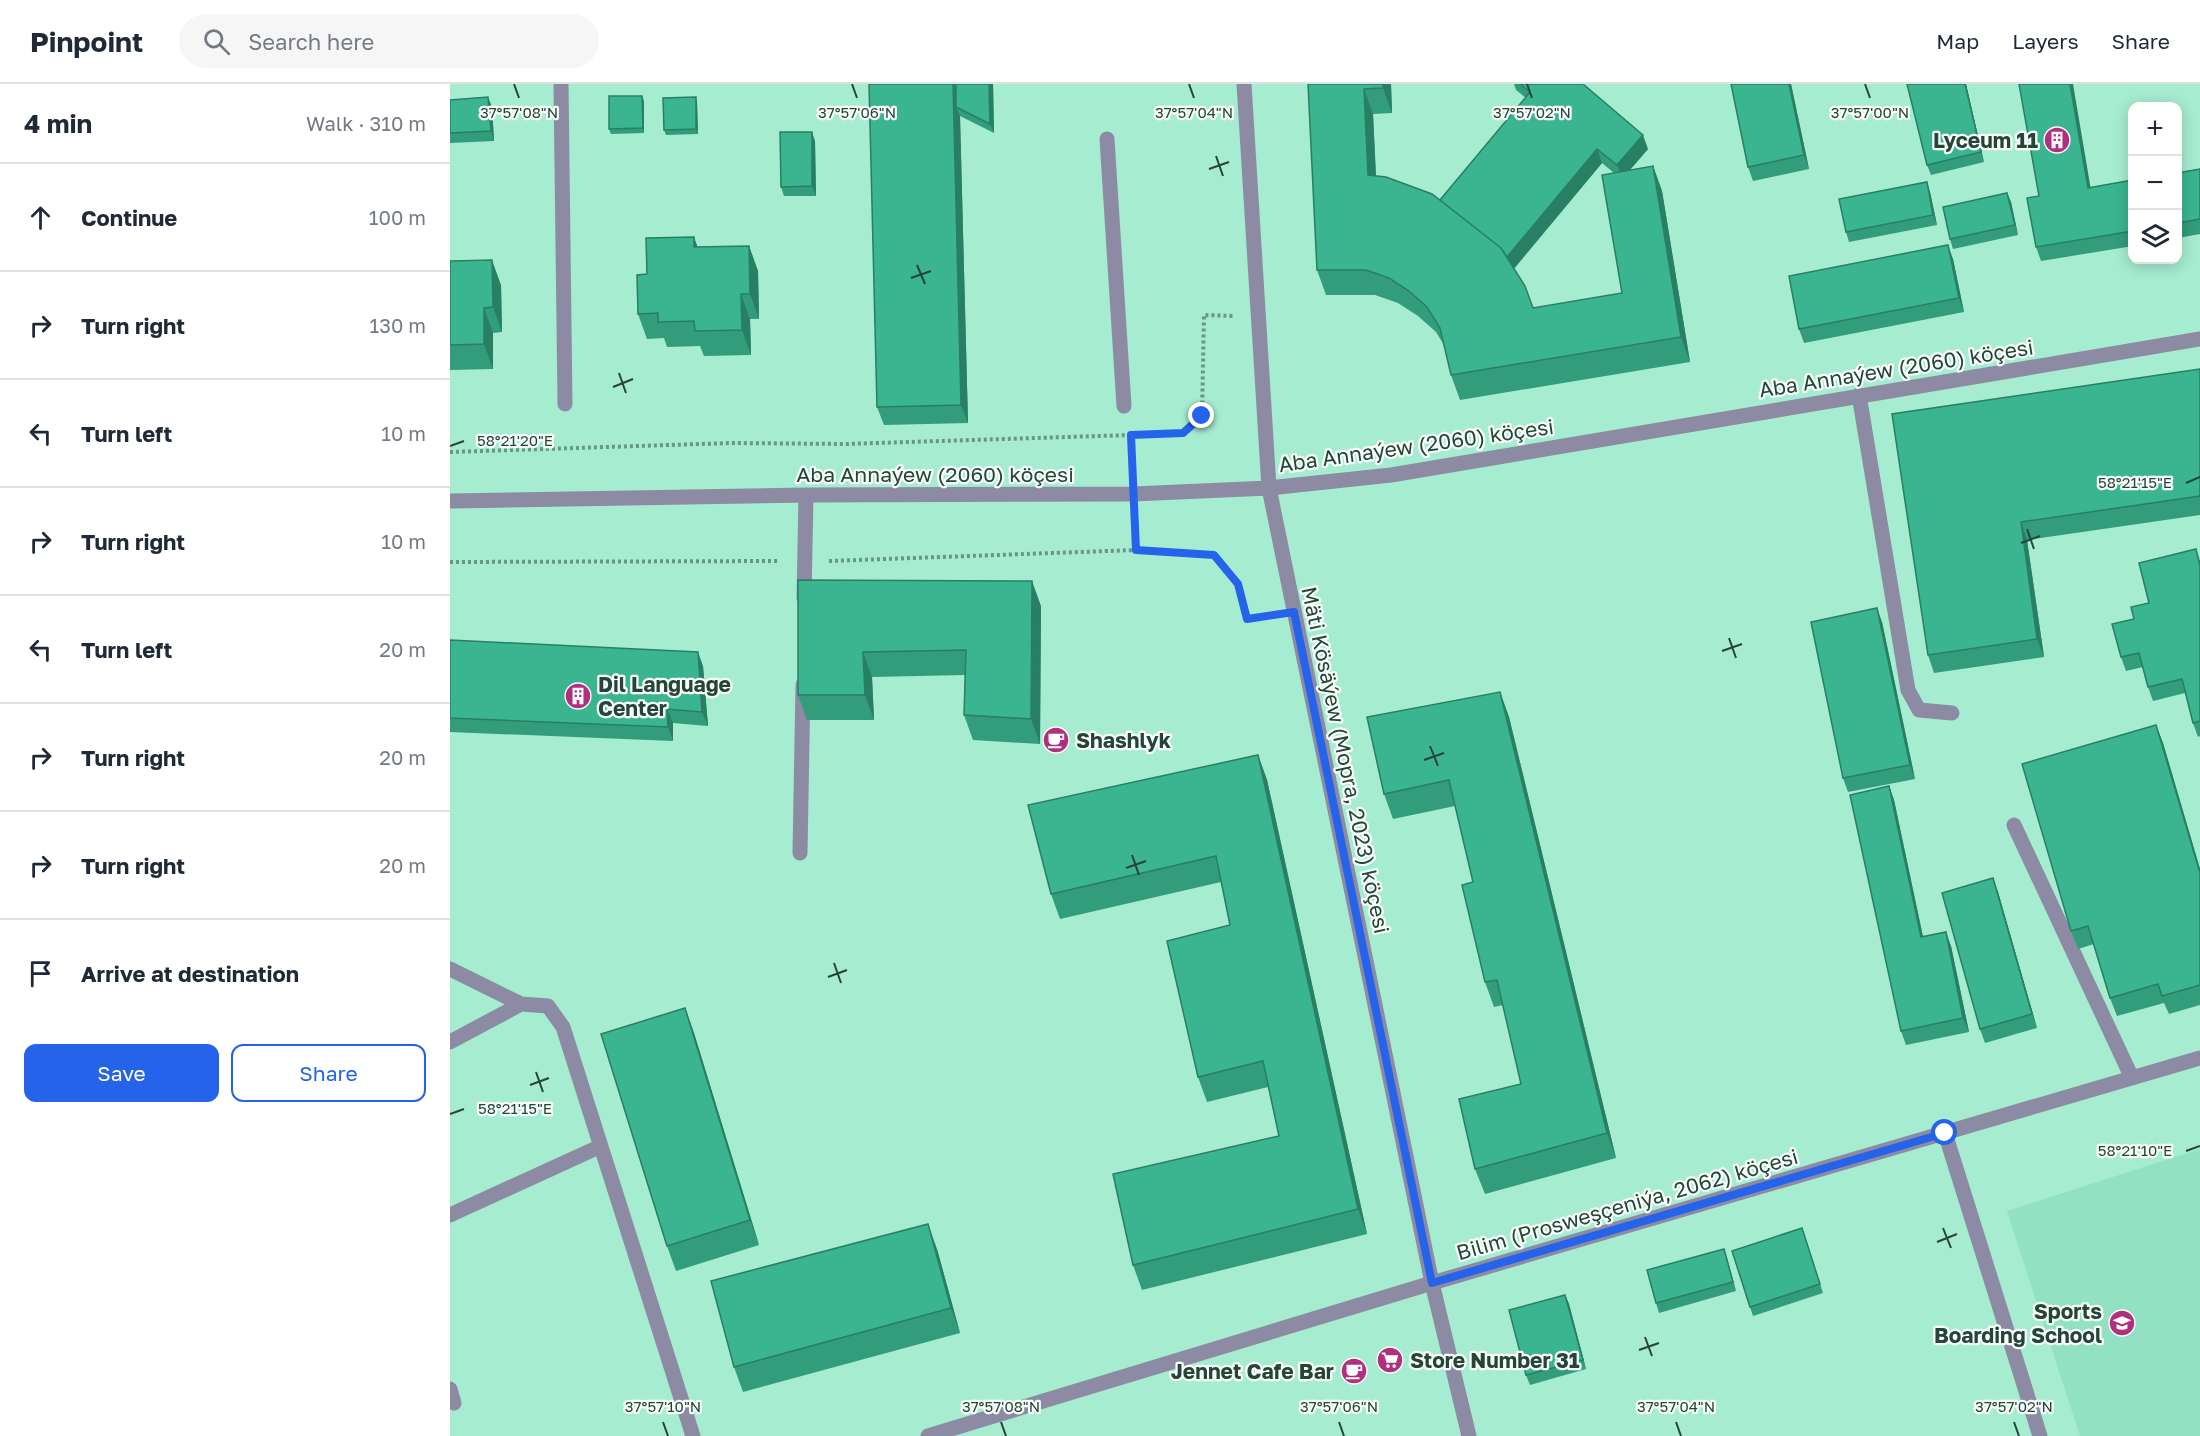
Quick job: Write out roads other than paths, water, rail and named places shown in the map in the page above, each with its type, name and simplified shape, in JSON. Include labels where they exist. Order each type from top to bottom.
[{"type":"street","points":[[561,84],[565,404]]},
{"type":"street","name":"Mäti Kösäýew (Mopra, 2023) köçesi","points":[[1244,84],[1269,488],[1432,1283],[1468,1436]]},
{"type":"street","points":[[1107,139],[1124,406]]},
{"type":"street","name":"Aba Annaýew (2060) köçesi","points":[[450,501],[806,495],[1133,494],[1269,488],[1391,475],[2200,339]]},
{"type":"street","points":[[1859,395],[1908,690],[1919,710],[1952,713]]},
{"type":"street","points":[[804,609],[806,495]]},
{"type":"street","points":[[800,853],[803,667]]},
{"type":"street","points":[[2014,825],[2132,1078]]},
{"type":"street","points":[[450,969],[520,1004],[548,1006],[563,1027],[693,1436]]},
{"type":"street","points":[[450,1042],[520,1004]]},
{"type":"street","name":"Bilim (Prosweşçeniýa, 2062) köçesi","points":[[928,1436],[1432,1283],[2200,1058]]},
{"type":"street","points":[[1945,1133],[2040,1436]]},
{"type":"street","points":[[450,1215],[601,1146]]},
{"type":"place","name":"Lyceum 11","points":[[2057,140]]},
{"type":"place","name":"Dil Language Center","points":[[578,696]]},
{"type":"place","name":"Shashlyk","points":[[1056,740]]},
{"type":"place","name":"Sports Boarding School","points":[[2122,1323]]},
{"type":"place","name":"Store Number 31","points":[[1390,1360]]},
{"type":"place","name":"Jennet Cafe Bar","points":[[1354,1371]]}]
